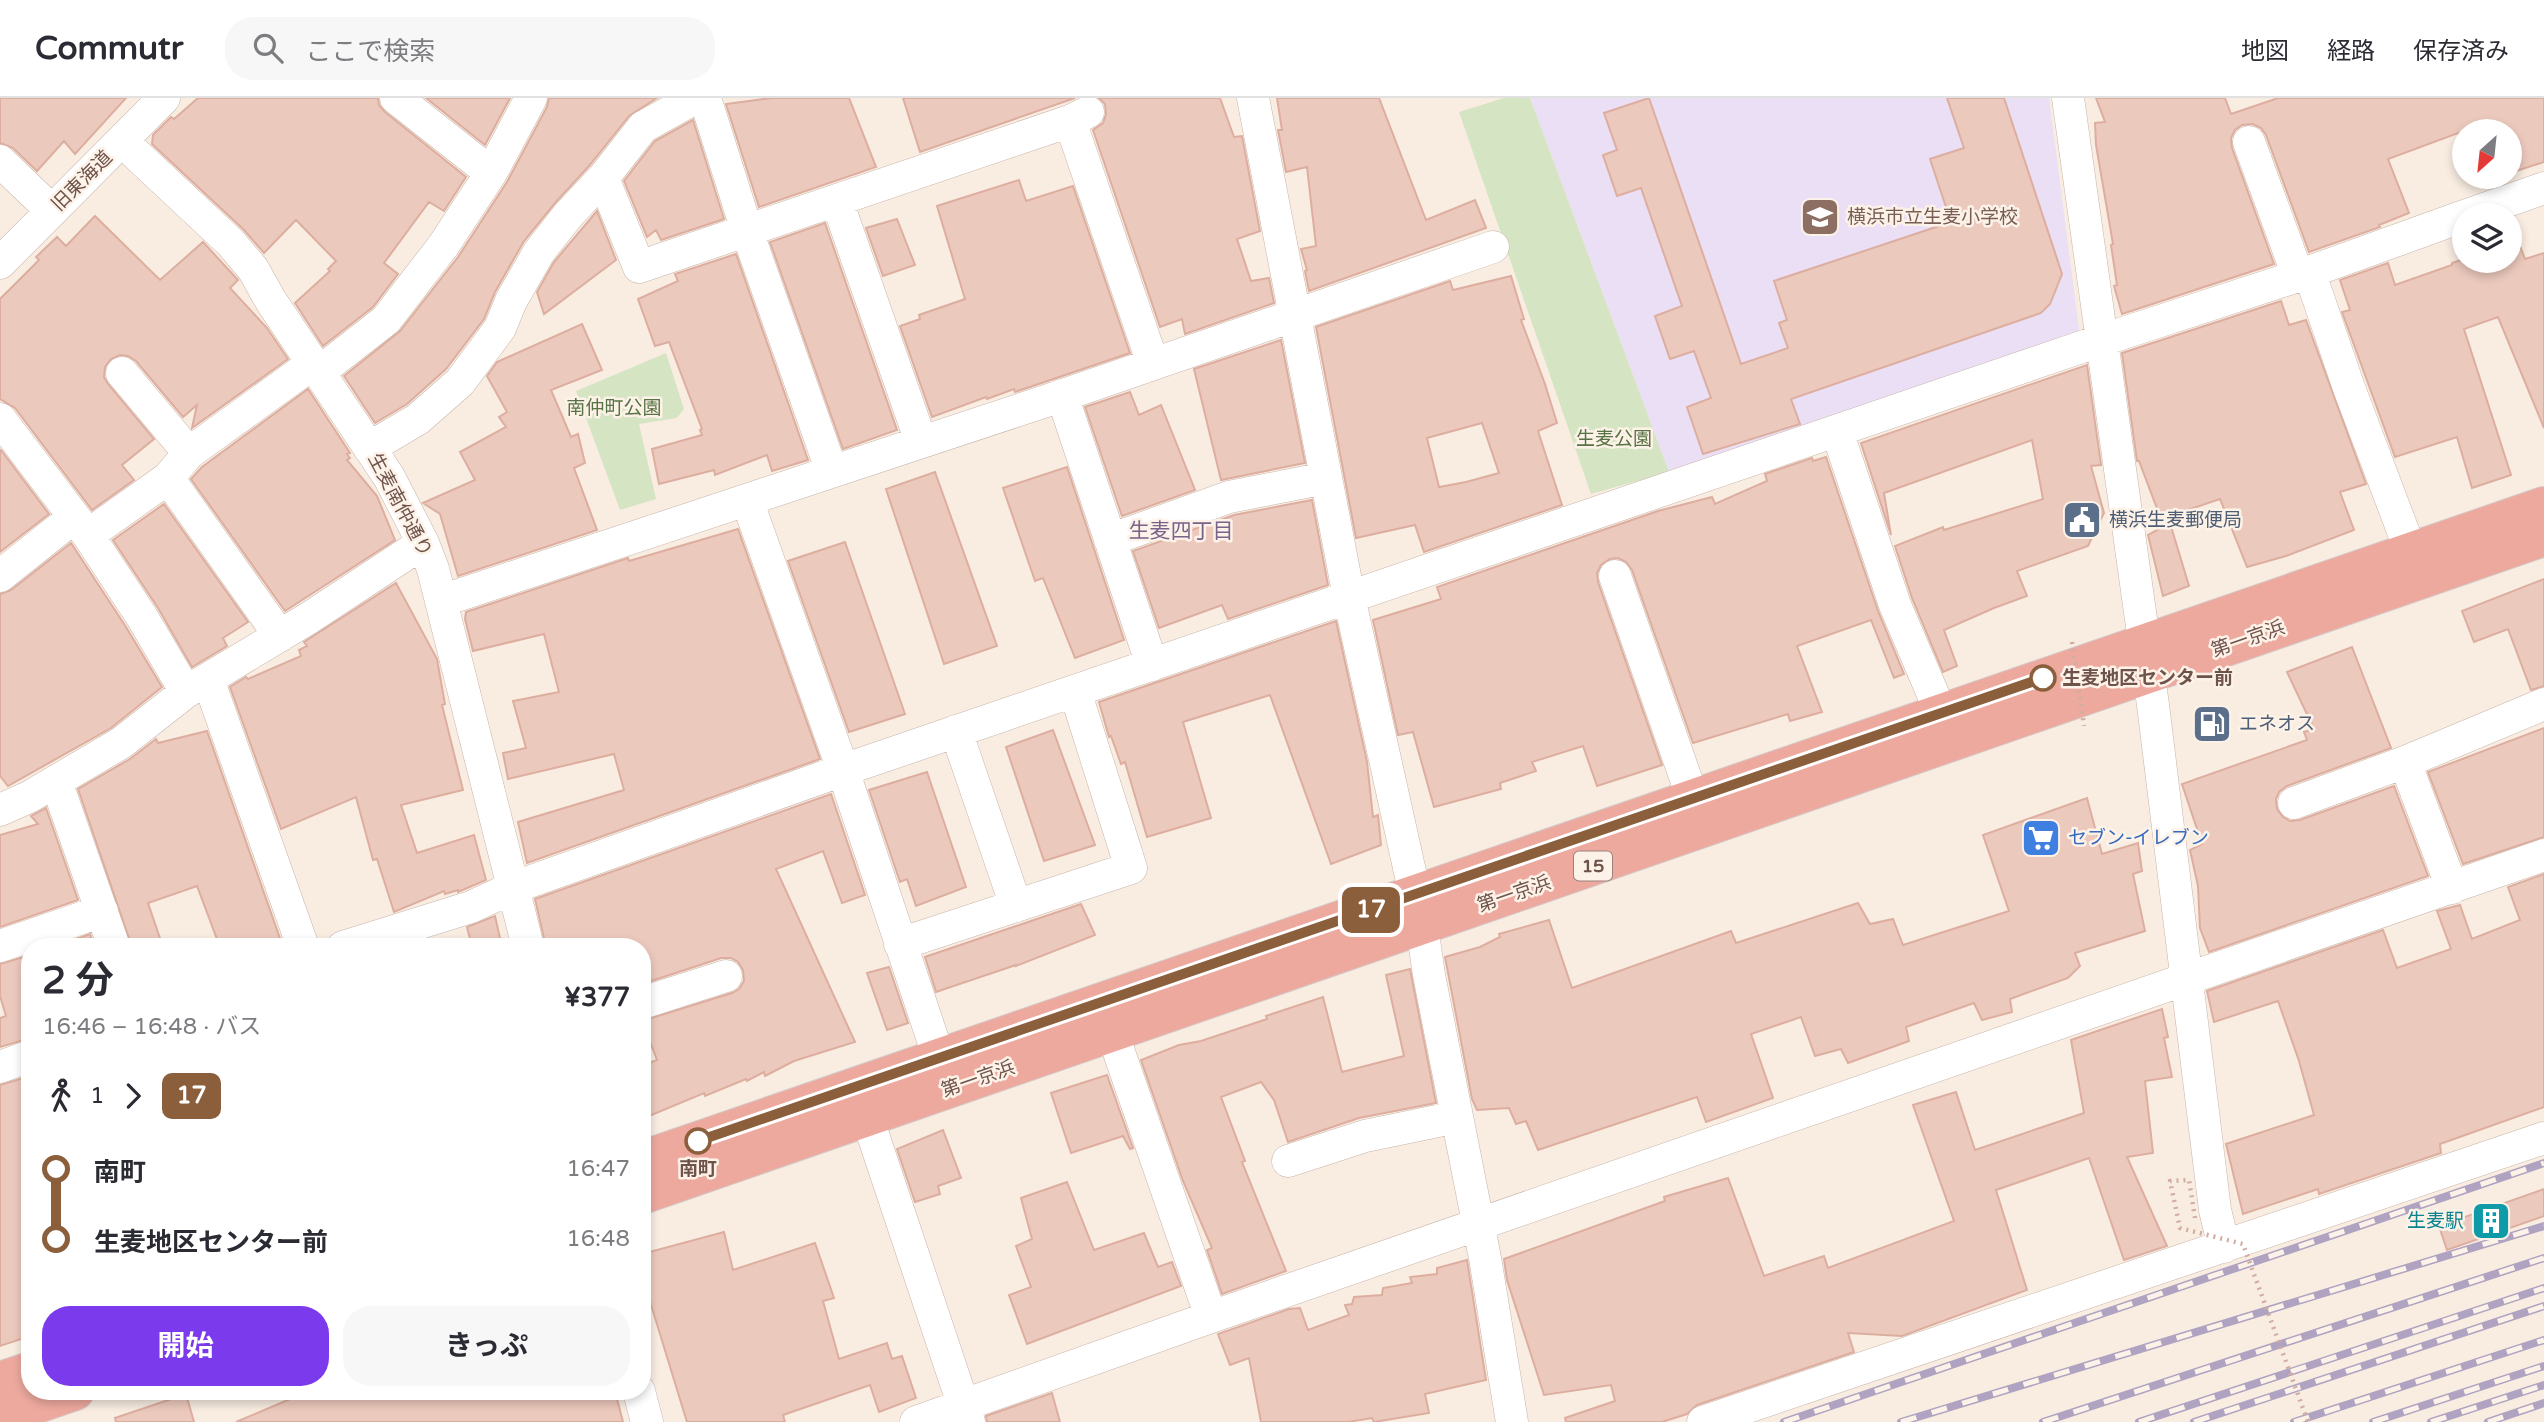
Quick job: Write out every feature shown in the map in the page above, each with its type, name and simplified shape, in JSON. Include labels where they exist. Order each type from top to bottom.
[{"type":"highway","name":"第一京浜","points":[[651,1192],[1112,1032],[1693,799],[1941,713],[2146,659],[2411,552],[2544,506]]},
{"type":"highway","name":"第一京浜","points":[[651,1157],[939,1058],[1419,910],[2146,659],[2544,537]]},
{"type":"highway","points":[[0,1381],[21,1374]]},
{"type":"highway","points":[[0,1417],[49,1400]]},
{"type":"street","points":[[396,98],[491,173]]},
{"type":"street","points":[[0,576],[81,526],[168,478],[189,453],[386,320],[443,246],[491,173],[531,98]]},
{"type":"street","points":[[369,448],[418,419],[460,382],[500,328],[511,301],[539,252],[569,214],[603,178],[643,127],[695,98]]},
{"type":"street","points":[[705,98],[747,231],[832,472]]},
{"type":"street","points":[[1253,98],[1349,597],[1419,910],[1512,1422]]},
{"type":"street","points":[[2068,98],[2146,659],[2187,980],[2205,1214],[2224,1247]]},
{"type":"street","name":"旧東海道","points":[[0,263],[122,141],[147,104]]},
{"type":"street","points":[[603,178],[639,267],[1079,117],[1153,364]]},
{"type":"street","name":"生麦南仲通り","points":[[122,141],[231,243],[253,270],[389,477],[423,542],[433,569],[526,938]]},
{"type":"street","points":[[2249,142],[2349,388],[2411,552]]},
{"type":"street","points":[[0,161],[52,211]]},
{"type":"street","points":[[2502,203],[2544,188]]},
{"type":"street","points":[[837,201],[921,442]]},
{"type":"street","points":[[371,938],[471,907],[512,888],[956,731],[2452,221]]},
{"type":"street","points":[[441,601],[1062,395],[1493,247]]},
{"type":"street","points":[[122,373],[189,453]]},
{"type":"street","points":[[1062,395],[1152,665]]},
{"type":"street","points":[[0,419],[81,526],[142,617],[197,686],[299,938]]},
{"type":"street","points":[[1837,431],[1895,605],[1941,713]]},
{"type":"street","points":[[168,478],[280,636]]},
{"type":"street","points":[[1110,540],[1228,497],[1326,478]]},
{"type":"street","points":[[747,500],[843,770],[939,1058]]},
{"type":"street","points":[[3,804],[56,781],[121,743],[197,686],[280,636],[423,542]]},
{"type":"street","points":[[1615,576],[1693,799]]},
{"type":"street","points":[[900,944],[1131,868],[1075,691]]},
{"type":"street","points":[[2294,803],[2405,762],[2544,705]]},
{"type":"street","points":[[956,731],[1016,906]]},
{"type":"street","points":[[2405,762],[2452,888]]},
{"type":"street","points":[[56,781],[111,938]]},
{"type":"street","points":[[916,1422],[966,1414],[1211,1317],[2544,855]]},
{"type":"street","points":[[23,938],[102,911]]},
{"type":"street","points":[[0,946],[21,939]]},
{"type":"street","points":[[651,1000],[726,976]]},
{"type":"street","points":[[1112,1032],[1211,1317]]},
{"type":"street","points":[[0,1067],[21,1059]]},
{"type":"street","points":[[867,1117],[966,1414]]},
{"type":"street","points":[[1288,1161],[1365,1136],[1457,1117]]},
{"type":"street","points":[[1703,1422],[2544,1138]]},
{"type":"street","points":[[641,1400],[647,1422]]},
{"type":"path","points":[[2072,642],[2084,726]]},
{"type":"path","points":[[2205,1214],[2189,1180],[2170,1181],[2180,1228],[2243,1244],[2308,1422]]},
{"type":"shaded area","name":"横浜市立生麦小学校","points":[[1530,98],[2049,98],[2080,337],[1669,472]]},
{"type":"green space","name":"生麦公園","points":[[1504,98],[1530,98],[1669,472],[1591,494],[1459,112]]},
{"type":"green space","name":"南仲町公園","points":[[666,353],[684,409],[677,418],[639,424],[656,499],[620,510],[576,391]]},
{"type":"building","points":[[0,98],[126,98],[75,154],[64,141],[37,171],[13,148],[0,143]]},
{"type":"building","points":[[198,98],[378,98],[379,105],[385,112],[466,177],[444,211],[429,202],[384,263],[398,274],[373,307],[323,346],[295,303],[330,271],[328,269],[336,261],[296,220],[264,253],[244,230],[152,144],[153,135],[171,117],[174,119]]},
{"type":"building","points":[[426,98],[510,98],[485,145]]},
{"type":"building","points":[[549,98],[657,98],[629,116],[524,241],[495,292],[484,319],[446,369],[407,404],[375,423],[344,376],[400,331],[458,257],[507,182],[547,107]]},
{"type":"building","points":[[771,98],[849,98],[876,167],[759,207],[726,104]]},
{"type":"building","points":[[903,98],[1075,98],[920,152]]},
{"type":"building","points":[[1099,98],[1220,98],[1234,137],[1242,136],[1260,231],[1237,239],[1251,281],[1269,278],[1274,303],[1185,334],[1182,319],[1160,327],[1093,130],[1103,123],[1106,114],[1105,104]]},
{"type":"building","points":[[1277,98],[1379,98],[1426,220],[1475,200],[1486,228],[1309,291],[1301,249],[1316,246],[1307,167],[1286,172],[1278,130],[1282,130]]},
{"type":"building","points":[[1649,98],[1741,364],[1788,348],[1779,323],[1787,320],[1774,281],[1951,222],[1930,159],[1964,148],[1947,98],[2004,98],[2062,274],[2050,304],[2041,313],[1791,399],[1800,424],[1703,454],[1687,407],[1711,398],[1694,351],[1670,359],[1655,316],[1682,306],[1641,188],[1617,196],[1603,155],[1617,150],[1604,113]]},
{"type":"building","points":[[2096,98],[2225,98],[2231,114],[2278,98],[2544,98],[2544,162],[2522,169],[2522,119],[2452,119],[2452,135],[2388,159],[2409,213],[2379,225],[2380,227],[2309,252],[2266,135],[2261,128],[2253,124],[2242,125],[2235,130],[2231,138],[2232,148],[2274,264],[2122,314],[2114,286],[2117,285],[2113,244],[2096,145],[2095,123],[2105,122]]},
{"type":"building","points":[[693,120],[724,219],[661,240],[656,230],[647,237],[624,181],[655,141]]},
{"type":"building","points":[[1019,180],[1026,201],[1073,186],[1130,353],[1015,392],[1014,389],[987,399],[986,397],[932,417],[900,326],[920,319],[919,315],[965,299],[937,206]]},
{"type":"building","points":[[597,211],[616,260],[544,314],[537,292],[554,262]]},
{"type":"building","points":[[95,216],[160,280],[203,242],[238,280],[230,288],[267,328],[288,359],[192,428],[197,405],[183,417],[136,361],[120,355],[111,359],[105,367],[104,377],[154,439],[122,465],[134,480],[92,510],[15,408],[0,399],[0,299],[39,260],[36,257],[57,237],[66,246]]},
{"type":"building","points":[[897,219],[915,265],[883,276],[866,228]]},
{"type":"building","points":[[825,223],[897,430],[843,449],[770,242]]},
{"type":"building","points":[[2522,251],[2525,259],[2544,253],[2544,428],[2498,317],[2464,329],[2511,475],[2472,488],[2457,437],[2395,457],[2342,312],[2350,310],[2340,280],[2388,263],[2395,285],[2452,265],[2452,273],[2522,273]]},
{"type":"building","points":[[736,254],[808,460],[772,471],[767,455],[715,475],[714,470],[659,484],[652,449],[702,435],[702,429],[669,342],[655,346],[638,299],[678,281],[675,274]]},
{"type":"building","points":[[1511,276],[1524,319],[1521,320],[1557,423],[1538,431],[1562,505],[1424,552],[1415,525],[1356,538],[1316,327],[1450,281],[1453,290]],"holes":[[[1482,423],[1499,473],[1439,487],[1427,438]]]},
{"type":"building","points":[[2281,301],[2289,325],[2306,320],[2366,484],[2340,492],[2354,530],[2286,556],[2247,567],[2220,499],[2161,519],[2137,461],[2122,353]]},
{"type":"building","points":[[582,324],[602,370],[551,390],[571,437],[578,434],[585,463],[574,468],[597,530],[458,576],[440,514],[423,503],[475,480],[460,452],[506,427],[499,417],[507,412],[487,376],[497,362]]},
{"type":"building","points":[[1281,340],[1305,463],[1221,480],[1194,369]]},
{"type":"building","points":[[2087,365],[2101,465],[2091,466],[2104,513],[2088,546],[2017,571],[2027,596],[1944,630],[1957,666],[1943,672],[1912,598],[1895,546],[1943,527],[1944,530],[2043,499],[2032,440],[1884,493],[1891,535],[1861,443]]},
{"type":"building","points":[[308,389],[350,453],[347,454],[350,458],[347,460],[377,496],[395,540],[285,611],[191,479],[202,467]]},
{"type":"building","points":[[1130,392],[1139,415],[1161,405],[1195,490],[1122,516],[1085,407]]},
{"type":"building","points":[[0,451],[49,514],[0,552]]},
{"type":"building","points":[[1826,457],[1878,611],[1904,674],[1894,678],[1871,620],[1797,646],[1822,712],[1790,721],[1788,714],[1693,743],[1632,570],[1626,562],[1618,558],[1610,559],[1601,565],[1597,573],[1598,582],[1662,765],[1597,786],[1583,746],[1532,762],[1536,771],[1500,783],[1501,789],[1434,807],[1413,732],[1398,735],[1373,620],[1441,599],[1437,587],[1658,511],[1712,497],[1715,504],[1767,481],[1765,474],[1812,458],[1813,461]]},
{"type":"building","points":[[1067,467],[1124,640],[1075,658],[1043,578],[1035,581],[1003,488]]},
{"type":"building","points":[[935,472],[997,646],[944,664],[886,489]]},
{"type":"building","points":[[1312,500],[1328,585],[1228,619],[1222,605],[1159,628],[1133,551],[1234,515]]},
{"type":"building","points":[[164,504],[248,622],[223,638],[227,646],[192,667],[158,608],[113,540]]},
{"type":"building","points":[[2170,523],[2189,586],[2163,596],[2148,535]]},
{"type":"building","points":[[738,529],[820,759],[527,863],[518,822],[624,790],[614,754],[508,779],[503,753],[526,748],[513,701],[559,692],[544,634],[473,651],[465,619],[466,612],[628,558],[629,561]]},
{"type":"building","points":[[845,542],[905,714],[849,732],[788,561]]},
{"type":"building","points":[[71,543],[162,687],[111,728],[8,786],[0,776],[0,594],[11,590]]},
{"type":"building","points":[[2544,579],[2544,686],[2531,690],[2508,629],[2474,642],[2462,611]]},
{"type":"building","points":[[396,583],[437,659],[445,704],[442,705],[463,790],[401,805],[417,853],[474,835],[486,880],[458,892],[445,894],[444,891],[394,912],[377,859],[373,860],[356,797],[281,829],[230,687],[246,677],[248,679],[301,656],[299,650],[307,646],[304,642]]},
{"type":"building","points":[[1336,621],[1367,762],[1373,817],[1378,815],[1381,845],[1331,864],[1270,695],[1183,722],[1211,818],[1147,837],[1125,762],[1121,764],[1111,736],[1109,737],[1099,702]]},
{"type":"building","points":[[2352,647],[2391,748],[2287,786],[2279,792],[2276,799],[2277,809],[2290,821],[2300,820],[2394,786],[2428,876],[2209,952],[2200,928],[2198,886],[2190,850],[2202,844],[2182,784],[2307,740],[2304,732],[2314,729],[2287,672]]},
{"type":"building","points":[[2544,728],[2544,837],[2463,864],[2428,772]]},
{"type":"building","points":[[1053,730],[1095,845],[1044,861],[1006,747]]},
{"type":"building","points":[[207,731],[280,938],[217,938],[197,886],[148,903],[160,938],[129,938],[78,789],[130,759],[156,739],[158,743]]},
{"type":"building","points":[[927,772],[966,887],[916,906],[907,879],[900,882],[869,790]]},
{"type":"building","points":[[831,794],[865,895],[842,903],[823,851],[776,869],[855,1042],[794,1061],[765,1076],[764,1072],[705,1096],[704,1093],[651,1115],[651,1062],[657,1060],[651,1044],[651,1018],[732,993],[739,989],[744,981],[743,970],[738,962],[731,958],[721,958],[651,981],[651,938],[544,938],[535,899]]},
{"type":"building","points":[[2087,798],[2102,854],[2138,843],[2142,871],[2133,874],[2145,931],[2075,953],[2080,966],[2068,978],[2010,999],[2012,1012],[1982,1020],[1974,1003],[1906,1027],[1909,1041],[1848,1063],[1841,1049],[1815,1056],[1801,1017],[1751,1034],[1773,1098],[1706,1122],[1697,1097],[1538,1150],[1526,1121],[1516,1124],[1509,1108],[1477,1110],[1472,1099],[1445,957],[1480,947],[1500,937],[1499,934],[1549,920],[1572,988],[1731,931],[1736,943],[1858,903],[1870,924],[1893,919],[1903,945],[2009,911],[1983,835]]},
{"type":"building","points":[[46,808],[78,900],[0,927],[0,835],[38,824],[31,816]]},
{"type":"building","points":[[2544,874],[2544,1107],[2440,1144],[2441,1153],[2319,1194],[2318,1189],[2243,1214],[2226,1144],[2314,1115],[2278,1001],[2214,1022],[2207,991],[2383,930],[2397,968],[2451,949],[2437,911],[2460,905],[2472,939],[2520,920],[2508,887]]},
{"type":"building","points":[[1081,904],[1095,935],[1016,966],[936,992],[925,957]]},
{"type":"building","points":[[495,916],[500,938],[470,938],[467,927]]},
{"type":"building","points":[[21,958],[21,1041],[0,1047],[0,1018],[6,1016],[0,996],[0,964]]},
{"type":"building","points":[[889,967],[908,1023],[887,1030],[867,973]]},
{"type":"building","points":[[1410,969],[1436,1103],[1359,1118],[1288,1142],[1274,1100],[1261,1082],[1221,1097],[1245,1161],[1242,1162],[1286,1271],[1222,1294],[1207,1250],[1212,1248],[1183,1181],[1141,1060],[1179,1045],[1201,1041],[1267,1019],[1266,1016],[1323,997],[1342,1072],[1404,1056],[1386,975]]},
{"type":"building","points":[[2162,1009],[2168,1037],[2164,1038],[2172,1077],[2145,1081],[2153,1153],[2127,1157],[2167,1246],[2124,1260],[2089,1158],[1996,1190],[2027,1290],[1902,1336],[1848,1333],[1854,1352],[1697,1405],[1687,1414],[1662,1422],[1566,1422],[1565,1418],[1615,1401],[1611,1385],[1544,1395],[1507,1280],[1504,1259],[1665,1201],[1664,1197],[1728,1178],[1764,1276],[1824,1256],[1828,1268],[1954,1221],[1913,1105],[1956,1092],[1975,1150],[2084,1113],[2071,1040]]},
{"type":"building","points":[[1107,1075],[1133,1148],[1130,1149],[1123,1136],[1071,1153],[1051,1093]]},
{"type":"building","points":[[21,1079],[21,1339],[0,1346],[0,1085]]},
{"type":"building","points":[[943,1130],[961,1178],[938,1186],[940,1194],[915,1202],[897,1149]]},
{"type":"building","points":[[1067,1182],[1094,1250],[1144,1233],[1158,1267],[1172,1262],[1181,1286],[1027,1344],[1009,1295],[1031,1287],[1016,1246],[1032,1239],[1021,1198]]},
{"type":"building","name":"生麦駅","points":[[2544,1189],[2544,1216],[2447,1250],[2439,1226]]},
{"type":"building","points":[[724,1232],[733,1270],[815,1243],[834,1298],[823,1301],[839,1359],[887,1343],[892,1359],[902,1356],[916,1398],[879,1412],[870,1385],[783,1415],[785,1422],[687,1422],[651,1305],[651,1252]]},
{"type":"building","points":[[1467,1260],[1486,1380],[1425,1394],[1429,1413],[1374,1422],[1372,1418],[1348,1422],[1261,1422],[1249,1358],[1230,1365],[1218,1334],[1289,1309],[1300,1308],[1308,1330],[1349,1315],[1345,1305],[1352,1304],[1354,1297],[1382,1295],[1383,1288],[1412,1283],[1410,1277],[1437,1274],[1437,1268]]},
{"type":"building","points":[[1052,1393],[1060,1422],[987,1422],[986,1416]]},
{"type":"building","points":[[168,1400],[188,1400],[194,1422],[116,1422],[115,1418]]},
{"type":"building","points":[[288,1400],[617,1400],[623,1422],[236,1422]]},
{"type":"railway","points":[[1784,1422],[2544,1163]]},
{"type":"railway","points":[[1901,1422],[2544,1226]]},
{"type":"railway","points":[[2043,1422],[2544,1258]]},
{"type":"railway","points":[[2139,1422],[2544,1288]]},
{"type":"railway","points":[[2194,1422],[2544,1306]]},
{"type":"railway","points":[[2294,1422],[2544,1340]]},
{"type":"railway","points":[[2373,1422],[2544,1366]]},
{"type":"railway","points":[[2431,1422],[2544,1385]]},
{"type":"railway","points":[[2488,1422],[2544,1403]]},
{"type":"bus line","name":"17","points":[[698,1141],[2043,678]]},
{"type":"place","name":"横浜市立生麦小学校","points":[[1820,217]]},
{"type":"place","name":"横浜生麦郵便局","points":[[2082,520]]},
{"type":"place","name":"生麦地区センター前","points":[[2043,678]]},
{"type":"place","name":"エネオス","points":[[2212,724]]},
{"type":"place","name":"セブン-イレブン","points":[[2041,838]]},
{"type":"place","name":"南町","points":[[698,1141]]},
{"type":"place","name":"生麦駅","points":[[2491,1221]]},
{"type":"district","name":"生麦四丁目","points":[[1181,531]]}]
